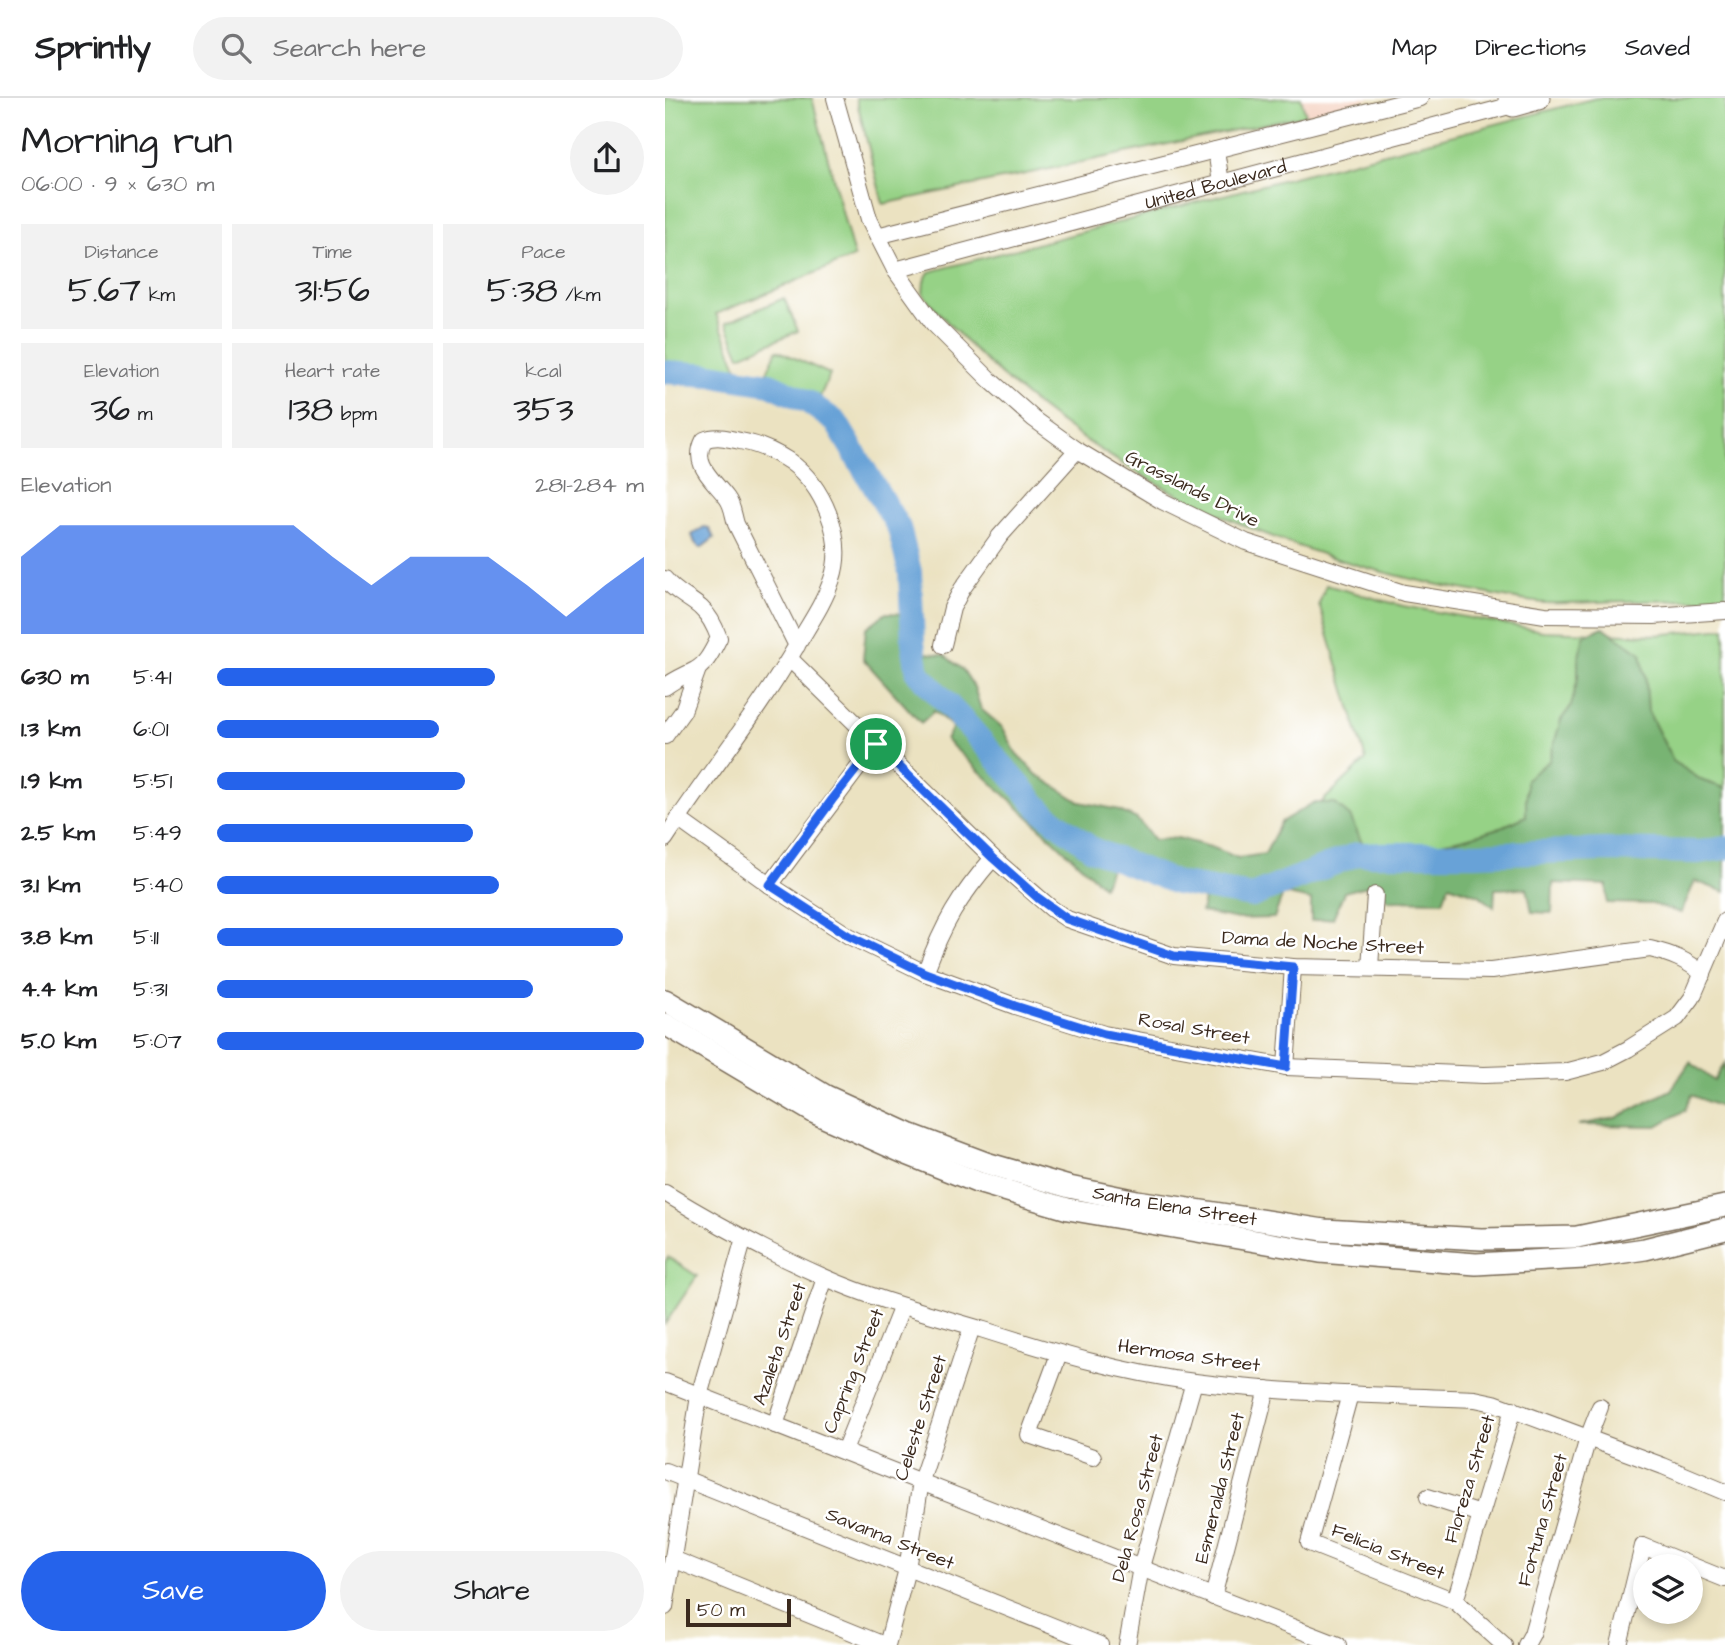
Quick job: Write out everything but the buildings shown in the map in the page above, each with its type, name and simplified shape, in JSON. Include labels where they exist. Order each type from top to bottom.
[{"type":"main road","name":"United Boulevard","points":[[1512,101],[1538,98]]},
{"type":"street","name":"Grasslands Drive","points":[[835,98],[862,197],[877,236],[913,297],[953,344],[1034,419],[1077,450],[1162,501],[1246,542],[1403,593],[1545,615],[1654,616],[1725,611]]},
{"type":"street","name":"United Boulevard","points":[[877,236],[1420,98]]},
{"type":"street","name":"United Boulevard","points":[[895,270],[1221,183],[1512,101]]},
{"type":"street","points":[[1216,150],[1221,183]]},
{"type":"street","name":"Dama de Noche Street","points":[[793,653],[819,610],[833,576],[837,543],[827,510],[812,483],[789,461],[759,445],[712,436],[704,440],[699,448],[703,470],[732,507],[736,524],[793,653],[876,744],[993,858],[1038,898],[1067,919],[1174,956],[1293,967],[1490,971],[1650,949],[1690,962],[1703,974]]},
{"type":"street","points":[[943,645],[952,608],[962,589],[1000,536],[1077,450]]},
{"type":"street","points":[[665,579],[669,585],[703,609],[714,624],[719,638],[698,669],[683,711],[665,736]]},
{"type":"street","points":[[665,839],[762,704],[793,653]]},
{"type":"street","points":[[665,687],[674,679],[698,669]]},
{"type":"street","points":[[770,885],[876,744]]},
{"type":"street","name":"Rosal Street","points":[[678,819],[770,885],[849,936],[925,973],[1015,1006],[1104,1034],[1286,1067],[1484,1075],[1565,1072],[1603,1062],[1677,1018],[1692,998],[1725,922]]},
{"type":"street","points":[[925,973],[938,936],[953,908],[993,858]]},
{"type":"street","points":[[1370,967],[1375,895]]},
{"type":"street","points":[[1286,1067],[1293,967]]},
{"type":"street","name":"Santa Elena Street","points":[[665,1000],[827,1096],[909,1134],[986,1163],[1069,1187],[1137,1201],[1324,1230],[1481,1239],[1577,1237],[1725,1206]]},
{"type":"street","name":"Santa Elena Street","points":[[665,1024],[815,1114],[902,1153],[977,1182],[1068,1209],[1320,1252],[1476,1264],[1584,1258],[1645,1248],[1725,1229]]},
{"type":"street","name":"Hermosa Street","points":[[665,1193],[744,1238],[825,1278],[902,1306],[1059,1354],[1194,1382],[1267,1389],[1475,1399],[1513,1409],[1725,1492]]},
{"type":"street","points":[[665,1607],[699,1396],[744,1238]]},
{"type":"street","name":"Azaleta Street","points":[[775,1425],[825,1278]]},
{"type":"street","name":"Capring Street","points":[[844,1451],[902,1306]]},
{"type":"street","name":"Celeste Street","points":[[886,1645],[907,1569],[921,1481],[972,1327]]},
{"type":"street","points":[[1059,1354],[1030,1435],[1093,1457]]},
{"type":"street","points":[[665,1381],[1338,1645]]},
{"type":"street","name":"Dela Rosa Street","points":[[1128,1645],[1141,1567],[1194,1382]]},
{"type":"street","name":"Esmeralda Street","points":[[1213,1597],[1267,1389]]},
{"type":"street","name":"Felicia Street","points":[[1350,1394],[1309,1543],[1455,1601],[1504,1645]]},
{"type":"street","name":"Fortuna Street","points":[[1526,1645],[1532,1634],[1588,1438],[1600,1407]]},
{"type":"street","name":"Floreza Street","points":[[1455,1601],[1513,1409]]},
{"type":"street","name":"Savanna Street","points":[[665,1471],[1100,1645]]},
{"type":"street","points":[[1428,1497],[1481,1514]]},
{"type":"street","points":[[1619,1645],[1643,1546],[1725,1579]]},
{"type":"street","points":[[673,1559],[886,1645]]},
{"type":"shaded area","points":[[1301,98],[1371,98],[1306,115]]},
{"type":"green space","points":[[665,98],[812,98],[854,257],[716,314],[739,372],[665,364]]},
{"type":"green space","points":[[856,98],[1301,98],[1306,115],[883,204]]},
{"type":"green space","points":[[1596,98],[1725,98],[1725,597],[1703,600],[1535,602],[1389,574],[1314,551],[1239,523],[1168,489],[1100,449],[1036,404],[976,352],[923,294],[924,281],[929,272]]},
{"type":"green space","points":[[784,298],[798,331],[740,356],[726,323]]},
{"type":"green space","points":[[777,350],[830,374],[819,399],[765,376]]},
{"type":"green space","points":[[1326,585],[1403,606],[1543,631],[1655,635],[1725,628],[1725,848],[1699,852],[1357,854],[1286,836],[1366,760],[1319,604]]},
{"type":"green space","points":[[886,613],[904,614],[926,653],[944,655],[963,670],[974,687],[981,709],[1003,728],[1016,753],[1036,774],[1080,802],[1115,809],[1137,819],[1154,840],[1178,838],[1238,858],[1265,854],[1281,822],[1313,803],[1334,803],[1350,816],[1361,841],[1377,854],[1472,836],[1526,816],[1526,779],[1549,761],[1561,720],[1571,706],[1584,636],[1603,627],[1641,653],[1648,711],[1673,761],[1703,781],[1725,788],[1725,892],[1695,881],[1681,913],[1652,904],[1607,903],[1607,885],[1553,883],[1552,913],[1532,912],[1527,888],[1495,889],[1494,907],[1479,895],[1449,885],[1443,901],[1388,900],[1375,884],[1344,892],[1333,918],[1311,921],[1311,900],[1283,894],[1274,918],[1238,919],[1201,912],[1204,899],[1111,868],[1103,886],[946,740],[953,727],[934,711],[921,723],[863,659],[866,628]]},
{"type":"green space","points":[[1690,1062],[1714,1081],[1725,1063],[1725,1104],[1718,1106],[1691,1095],[1685,1110],[1657,1126],[1578,1125],[1616,1118],[1671,1090]]},
{"type":"green space","points":[[668,1257],[697,1276],[665,1324],[665,1262]]},
{"type":"water","points":[[704,527],[709,528],[714,538],[701,548],[692,535]]},
{"type":"waterway","points":[[665,372],[711,375],[770,384],[808,402],[836,422],[899,528],[910,572],[913,643],[918,673],[1042,811],[1092,849],[1177,883],[1252,896],[1357,854],[1605,850],[1699,852],[1725,848]]},
{"type":"route","points":[[876,744],[993,858],[1038,898],[1067,919],[1174,956],[1293,967],[1286,1067],[1104,1034],[1015,1006],[925,973],[849,936],[770,885],[876,744]]}]
